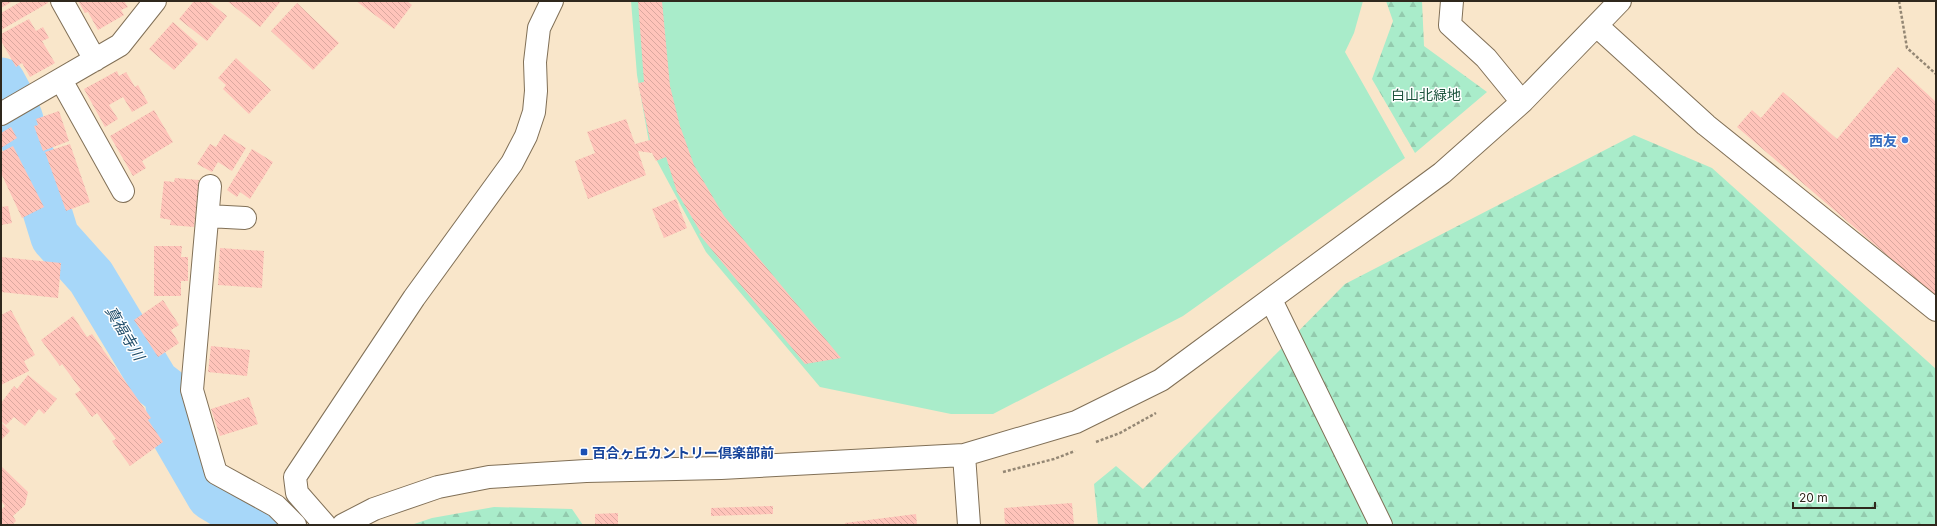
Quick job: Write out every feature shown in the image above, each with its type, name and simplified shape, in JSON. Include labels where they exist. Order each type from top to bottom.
[{"type":"street","points":[[62,1],[95,60]]},
{"type":"street","points":[[1,114],[120,45],[155,1]]},
{"type":"street","points":[[324,525],[297,493],[295,477],[414,298],[512,163],[526,136],[534,112],[536,90],[535,62],[539,28],[552,1]]},
{"type":"street","points":[[1452,1],[1450,25],[1486,58],[1522,102]]},
{"type":"street","points":[[343,525],[374,509],[438,487],[489,477],[586,471],[721,468],[964,455],[1076,422],[1162,380],[1442,173],[1522,102],[1620,1]]},
{"type":"street","points":[[1597,26],[1706,125],[1936,310]]},
{"type":"street","points":[[61,80],[123,191]]},
{"type":"street","points":[[210,186],[192,390],[216,473],[276,506],[295,525]]},
{"type":"street","points":[[208,216],[245,218]]},
{"type":"street","points":[[1271,300],[1381,525]]},
{"type":"street","points":[[964,455],[969,525]]},
{"type":"path","points":[[1899,1],[1907,48],[1936,74]]},
{"type":"green space","points":[[631,1],[1363,1],[1354,33],[1345,52],[1405,158],[1183,316],[993,414],[951,414],[820,387],[706,252],[650,148],[637,75]]},
{"type":"green space","name":"白山北緑地","points":[[1386,1],[1422,1],[1424,46],[1487,92],[1415,153],[1372,79],[1393,21]]},
{"type":"green space","points":[[1634,135],[1712,168],[1936,369],[1936,525],[1098,525],[1094,484],[1116,466],[1143,489],[1345,284]]},
{"type":"green space","points":[[494,507],[572,509],[583,525],[411,525],[432,518]]},
{"type":"building","points":[[1,1],[13,1],[1,8]]},
{"type":"building","points":[[22,1],[47,1],[48,3],[1,30],[1,13]]},
{"type":"building","points":[[78,1],[124,1],[128,7],[121,10],[124,15],[98,30],[88,12],[85,13]]},
{"type":"building","points":[[194,1],[208,1],[227,16],[207,41],[179,19]]},
{"type":"building","points":[[227,1],[281,1],[260,27]]},
{"type":"building","points":[[356,1],[407,1],[412,5],[394,29]]},
{"type":"building","points":[[638,1],[662,1],[670,86],[680,126],[694,165],[724,216],[841,358],[805,364],[699,234],[701,233],[677,192],[666,157],[656,161],[652,153],[638,151],[646,175],[588,199],[575,161],[595,153],[587,132],[626,119],[635,144],[650,140],[638,83],[644,82]]},
{"type":"building","points":[[297,3],[339,43],[313,70],[271,31]]},
{"type":"building","points":[[29,19],[36,31],[43,27],[49,38],[42,41],[55,63],[30,77],[22,63],[16,67],[1,41],[1,34]]},
{"type":"building","points":[[173,22],[198,44],[174,70],[149,49]]},
{"type":"building","points":[[236,58],[271,90],[249,114],[223,89],[226,85],[218,78]]},
{"type":"building","points":[[1898,67],[1936,102],[1936,297],[1737,127],[1752,110],[1761,118],[1783,92],[1837,139]]},
{"type":"building","points":[[117,71],[119,76],[126,72],[135,87],[138,85],[148,103],[132,112],[123,97],[109,105],[118,119],[105,127],[84,89]]},
{"type":"building","points":[[154,110],[173,142],[142,161],[146,168],[133,176],[110,136]]},
{"type":"building","points":[[59,111],[69,141],[43,151],[34,126],[38,125],[36,119]]},
{"type":"building","points":[[11,127],[17,138],[1,148],[1,133]]},
{"type":"building","points":[[224,134],[246,148],[232,171],[218,162],[212,172],[197,164],[210,144],[216,147]]},
{"type":"building","points":[[70,144],[90,202],[66,211],[45,152]]},
{"type":"building","points":[[13,146],[44,207],[22,218],[1,173],[1,152]]},
{"type":"building","points":[[252,149],[273,162],[250,199],[240,192],[237,197],[227,190]]},
{"type":"building","points":[[175,178],[199,180],[194,227],[170,225],[171,220],[160,218],[164,181],[174,182]]},
{"type":"building","points":[[676,199],[687,228],[664,238],[652,209]]},
{"type":"building","points":[[8,206],[12,223],[1,225],[1,207]]},
{"type":"building","points":[[154,246],[182,246],[181,257],[188,257],[188,281],[181,281],[181,296],[154,296]]},
{"type":"building","points":[[220,248],[264,251],[262,288],[218,285]]},
{"type":"building","points":[[1,257],[61,263],[58,298],[1,292]]},
{"type":"building","points":[[163,300],[179,325],[171,330],[179,343],[158,357],[134,320]]},
{"type":"building","points":[[11,310],[35,355],[24,361],[29,371],[1,385],[1,315]]},
{"type":"building","points":[[73,316],[87,337],[92,334],[151,418],[148,420],[163,442],[130,466],[112,441],[116,439],[97,413],[92,417],[75,394],[81,390],[62,364],[60,366],[41,340]]},
{"type":"building","points":[[211,346],[250,350],[247,376],[208,372]]},
{"type":"building","points":[[28,375],[57,399],[44,414],[39,409],[25,426],[14,417],[6,425],[1,421],[1,403],[14,386],[17,389]]},
{"type":"building","points":[[249,397],[258,424],[220,436],[211,409]]},
{"type":"building","points":[[1,422],[10,431],[1,440]]},
{"type":"building","points":[[1,466],[28,492],[25,505],[13,516],[16,521],[12,525],[1,525],[1,510],[5,506],[1,501]]},
{"type":"building","points":[[1072,503],[1074,525],[1005,525],[1004,508]]},
{"type":"building","points":[[773,506],[773,514],[711,516],[711,508]]},
{"type":"building","points":[[618,513],[618,525],[595,525],[595,514]]},
{"type":"building","points":[[916,514],[917,525],[845,525],[845,523]]},
{"type":"waterway","name":"真福寺川","points":[[1,82],[8,95]]},
{"type":"waterway","name":"真福寺川","points":[[18,117],[55,237],[91,277],[155,383],[168,393],[175,434],[211,496],[260,525]]},
{"type":"place","name":"西友","points":[[1905,140]]},
{"type":"place","name":"百合ヶ丘カントリー倶楽部前","points":[[584,452]]}]
